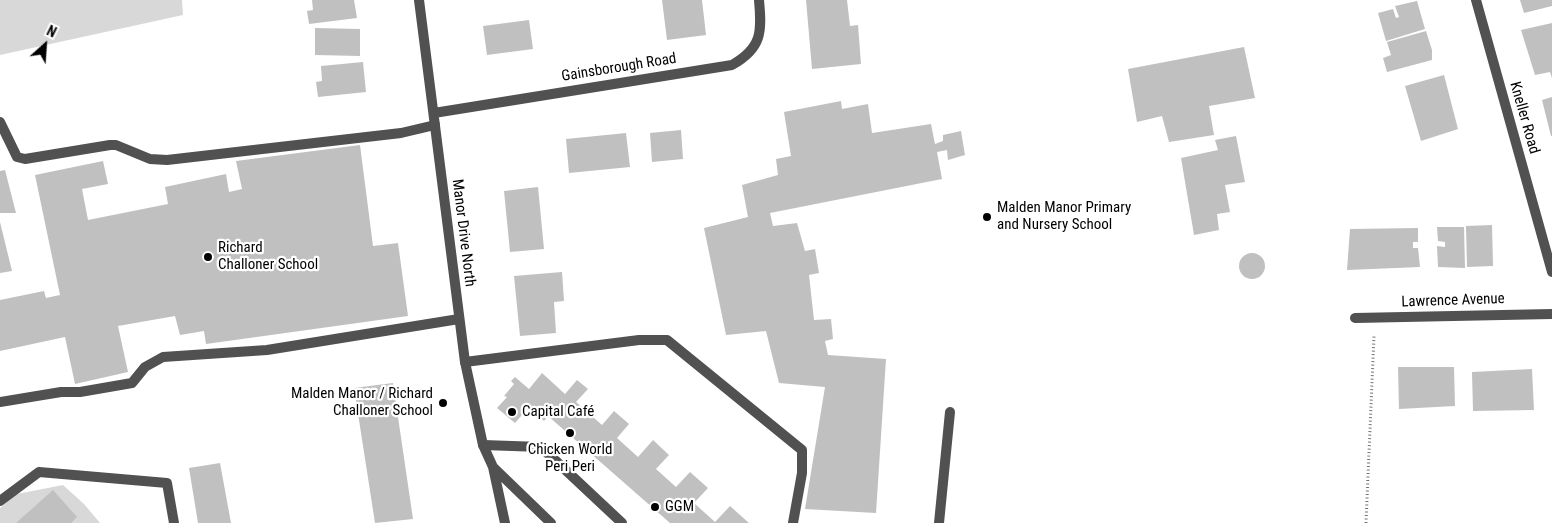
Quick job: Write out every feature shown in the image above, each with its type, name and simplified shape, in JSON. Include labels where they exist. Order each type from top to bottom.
[{"type":"street","name":"Manor Drive North","points":[[419,0],[465,362],[483,445],[492,466],[505,523]]},
{"type":"street","name":"Gainsborough Road","points":[[434,113],[732,65],[749,56],[758,40],[759,0]]},
{"type":"street","name":"Kneller Road","points":[[1476,0],[1552,272]]},
{"type":"street","points":[[0,122],[17,157],[25,159],[116,145],[150,158],[167,160],[401,133],[435,125]]},
{"type":"street","name":"Lawrence Avenue","points":[[1355,318],[1552,314]]},
{"type":"street","points":[[0,402],[132,383],[146,367],[163,357],[268,350],[459,319]]},
{"type":"street","points":[[465,362],[639,340],[667,340],[802,450],[802,473],[793,523]]},
{"type":"street","points":[[939,523],[950,412]]},
{"type":"street","points":[[483,445],[541,447],[622,523]]},
{"type":"street","name":"Manor Drive North","points":[[492,466],[551,523]]},
{"type":"street","points":[[0,502],[39,472],[167,483],[174,523]]},
{"type":"path","points":[[1366,523],[1375,319]]},
{"type":"shaded area","points":[[0,0],[182,0],[183,15],[0,55]]},
{"type":"shaded area","points":[[63,485],[84,504],[100,523],[0,523],[0,508],[17,494]]},
{"type":"building","points":[[312,0],[354,0],[357,18],[309,24],[307,11],[313,10]]},
{"type":"building","points":[[662,0],[702,0],[706,35],[667,40]]},
{"type":"building","points":[[806,0],[847,0],[850,26],[858,25],[861,64],[812,69]]},
{"type":"building","points":[[1520,0],[1552,0],[1552,6],[1524,13]]},
{"type":"building","points":[[1417,1],[1425,29],[1386,41],[1378,13],[1393,9],[1396,18],[1399,17],[1395,6]]},
{"type":"building","points":[[529,20],[533,49],[487,55],[483,26]]},
{"type":"building","points":[[1552,23],[1552,78],[1550,72],[1535,75],[1521,30]]},
{"type":"building","points":[[315,28],[360,29],[360,56],[315,55]]},
{"type":"building","points":[[1426,31],[1432,50],[1432,60],[1387,72],[1383,58],[1391,55],[1387,42]]},
{"type":"building","points":[[1244,47],[1255,98],[1209,106],[1214,135],[1169,142],[1162,116],[1137,122],[1128,69]]},
{"type":"building","points":[[363,62],[366,92],[318,97],[316,82],[322,81],[321,66]]},
{"type":"building","points":[[1444,75],[1458,129],[1421,141],[1405,86]]},
{"type":"building","points":[[1552,97],[1552,136],[1551,136],[1542,100]]},
{"type":"building","points":[[841,101],[842,109],[868,104],[872,133],[931,124],[935,144],[943,141],[943,135],[961,131],[965,155],[948,160],[947,150],[937,152],[942,179],[770,213],[773,226],[797,223],[805,251],[815,249],[819,273],[809,275],[814,320],[831,319],[833,339],[825,341],[828,355],[886,359],[876,513],[805,509],[825,387],[779,383],[766,331],[726,335],[704,228],[748,217],[742,185],[778,175],[776,159],[791,156],[784,112]]},
{"type":"building","points":[[681,130],[683,159],[652,162],[650,133]]},
{"type":"building","points":[[626,133],[630,167],[569,173],[566,139]]},
{"type":"building","points":[[1236,136],[1245,182],[1225,185],[1230,212],[1217,214],[1219,230],[1194,235],[1181,158],[1218,150],[1215,140]]},
{"type":"building","points":[[360,145],[373,246],[398,243],[408,316],[206,344],[204,331],[180,335],[175,316],[118,326],[128,372],[75,384],[65,337],[0,351],[0,300],[44,291],[46,298],[60,295],[35,175],[103,161],[108,184],[82,189],[88,220],[168,204],[165,187],[226,174],[229,192],[242,189],[236,161]]},
{"type":"building","points":[[5,170],[16,213],[0,213],[0,171]]},
{"type":"building","points":[[538,187],[544,249],[510,252],[504,191]]},
{"type":"building","points":[[0,222],[12,271],[0,273]]},
{"type":"building","points":[[1492,225],[1493,266],[1467,267],[1466,226]]},
{"type":"building","points":[[1437,227],[1464,227],[1465,268],[1438,267],[1437,246],[1445,247],[1445,242],[1438,241]]},
{"type":"building","points":[[1418,228],[1418,242],[1413,242],[1413,248],[1418,248],[1420,267],[1347,270],[1350,229]]},
{"type":"building","points":[[1252,253],[1261,257],[1265,266],[1261,275],[1252,279],[1243,275],[1239,266],[1243,257]]},
{"type":"building","points":[[562,272],[564,301],[554,302],[556,333],[520,336],[514,276]]},
{"type":"building","points":[[1398,367],[1454,367],[1455,406],[1399,409]]},
{"type":"building","points":[[1532,369],[1534,410],[1473,411],[1472,372]]},
{"type":"building","points":[[542,373],[565,394],[577,380],[588,389],[576,402],[602,425],[614,411],[629,424],[617,438],[638,457],[653,440],[669,455],[656,469],[676,487],[690,472],[708,488],[694,503],[715,522],[730,506],[749,523],[670,523],[548,416],[544,421],[529,407],[515,423],[497,408],[507,397],[504,396],[514,384],[511,381],[515,377],[529,389]]},
{"type":"building","points":[[393,383],[413,519],[375,523],[354,388]]},
{"type":"building","points":[[220,463],[231,523],[198,523],[189,468]]},
{"type":"building","points":[[53,490],[77,517],[71,523],[16,523]]},
{"type":"place","name":"Malden Manor Primary and Nursery School","points":[[987,217]]},
{"type":"place","name":"Richard Challoner School","points":[[208,257]]},
{"type":"place","name":"Malden Manor / Richard Challoner School","points":[[443,403]]},
{"type":"place","name":"Capital Café","points":[[512,412]]},
{"type":"place","name":"Chicken World Peri Peri","points":[[570,433]]},
{"type":"place","name":"GGM","points":[[655,507]]}]
